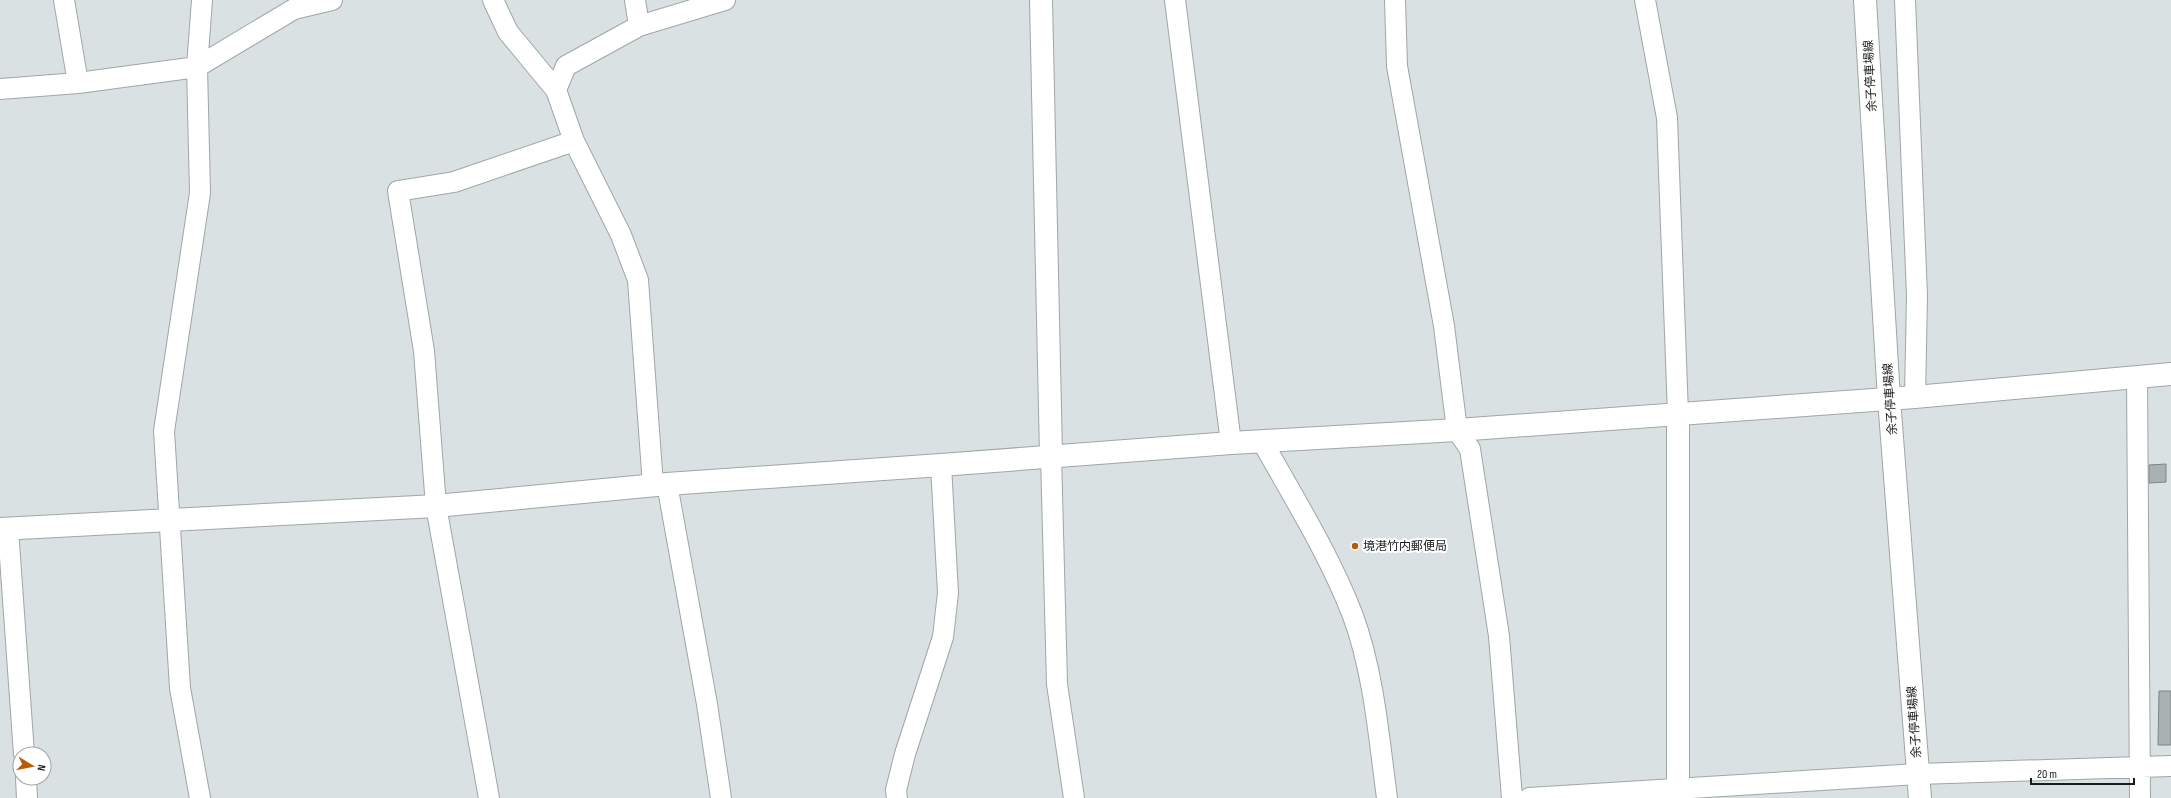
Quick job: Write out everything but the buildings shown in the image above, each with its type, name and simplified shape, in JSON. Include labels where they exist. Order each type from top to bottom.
[{"type":"street","points":[[1041,0],[1051,455]]},
{"type":"street","name":"余子停車場線","points":[[1865,0],[1889,399],[1920,798]]},
{"type":"street","points":[[4,529],[168,519],[436,506],[660,484],[941,465],[1051,455],[1457,430],[1889,399],[2171,374]]},
{"type":"street","points":[[1678,414],[1678,794]]},
{"type":"lane","points":[[64,0],[78,83]]},
{"type":"lane","points":[[200,798],[180,688],[168,519],[164,431],[200,193],[196,67],[202,0]]},
{"type":"lane","points":[[0,88],[78,83],[196,67],[294,9],[332,0]]},
{"type":"lane","points":[[493,0],[508,32],[556,90],[574,141],[621,235],[638,280],[660,484],[707,704],[721,798]]},
{"type":"lane","points":[[635,0],[639,26]]},
{"type":"lane","points":[[556,90],[566,66],[639,26],[725,0]]},
{"type":"lane","points":[[1175,0],[1231,443]]},
{"type":"lane","points":[[1395,0],[1397,66],[1444,326],[1457,430],[1470,449],[1500,636],[1512,798]]},
{"type":"lane","points":[[1645,0],[1667,118],[1678,414]]},
{"type":"lane","points":[[1905,0],[1916,296],[1914,397]]},
{"type":"lane","points":[[489,798],[436,506],[424,351],[398,191],[454,182],[574,141]]},
{"type":"lane","points":[[2137,377],[2140,798]]},
{"type":"lane","points":[[1262,442],[1317,540],[1353,617],[1374,693],[1387,798]]},
{"type":"lane","points":[[1051,455],[1057,684],[1074,798]]},
{"type":"lane","points":[[897,798],[896,790],[905,754],[942,637],[948,593],[941,465]]},
{"type":"lane","points":[[4,529],[23,746]]},
{"type":"lane","points":[[1529,798],[1678,794],[1918,774],[2171,766]]},
{"type":"lane","points":[[26,786],[27,798]]},
{"type":"place","name":"境港竹内郵便局","points":[[1355,546]]}]
